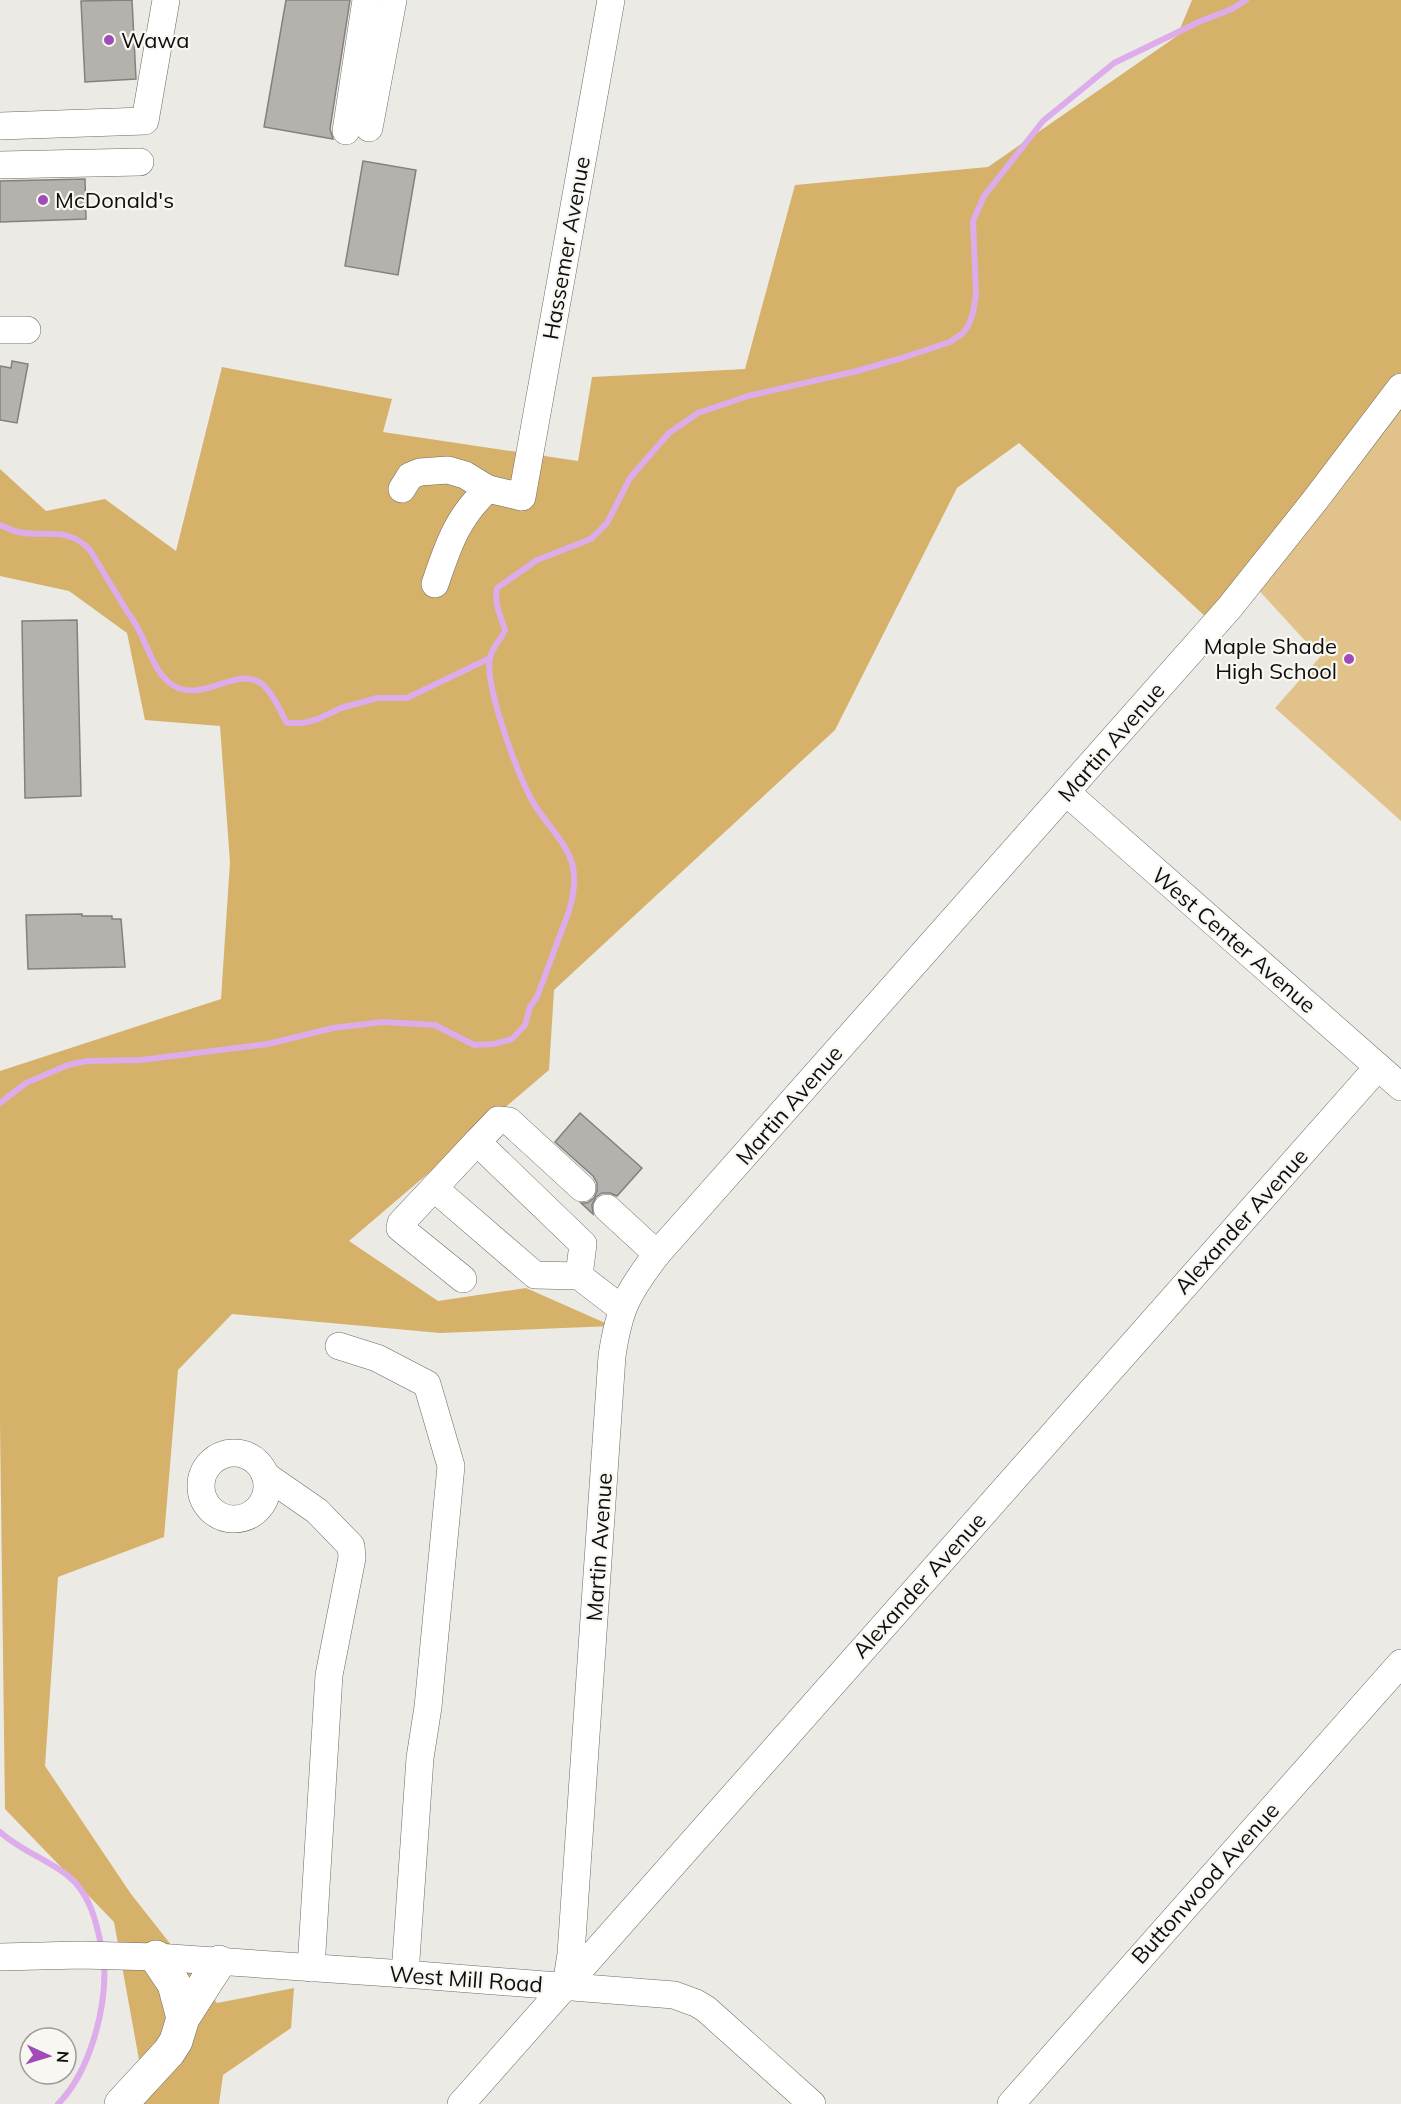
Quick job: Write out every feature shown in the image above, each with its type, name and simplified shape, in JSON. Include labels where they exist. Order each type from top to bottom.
[{"type":"highway","points":[[156,1958],[174,1984],[183,2018]]},
{"type":"highway","points":[[121,2104],[169,2052],[176,2041],[183,2018],[219,1962]]},
{"type":"street","points":[[0,126],[145,121],[166,0]]},
{"type":"street","points":[[366,0],[357,130],[393,0]]},
{"type":"street","name":"Hassemer Avenue","points":[[488,489],[522,497],[610,0]]},
{"type":"street","points":[[0,165],[140,162]]},
{"type":"street","points":[[0,330],[27,330]]},
{"type":"street","name":"Martin Avenue","points":[[566,1986],[571,1954],[612,1356],[618,1321],[633,1286],[657,1254],[1230,606],[1316,499],[1401,387]]},
{"type":"street","points":[[402,489],[410,476],[420,472],[448,470],[465,475],[488,489],[460,519],[435,584]]},
{"type":"street","name":"West Center Avenue","points":[[1066,792],[1401,1088]]},
{"type":"street","name":"Alexander Avenue","points":[[460,2104],[1378,1067]]},
{"type":"street","points":[[463,1280],[400,1228],[401,1223],[498,1120],[509,1121],[582,1188]]},
{"type":"street","points":[[477,1142],[583,1244],[579,1276]]},
{"type":"street","points":[[434,1188],[535,1275],[579,1276],[622,1309]]},
{"type":"street","points":[[607,1208],[657,1254]]},
{"type":"street","points":[[339,1347],[377,1358],[426,1384],[451,1466],[428,1707],[420,1758],[405,1974]]},
{"type":"street","points":[[265,1475],[317,1511],[351,1546],[352,1558],[328,1675],[311,1968]]},
{"type":"street","name":"Buttonwood Avenue","points":[[1011,2104],[1401,1663]]},
{"type":"street","name":"West Mill Road","points":[[0,1957],[81,1955],[156,1958],[674,1995],[696,2003],[716,2018],[812,2104]]},
{"type":"shaded area","points":[[1192,0],[1401,0],[1401,373],[1252,583],[1208,619],[1019,443],[957,488],[835,730],[554,990],[549,1070],[349,1241],[438,1301],[526,1288],[612,1326],[440,1333],[232,1314],[178,1370],[164,1537],[58,1577],[45,1766],[131,1894],[217,2003],[294,1988],[291,2028],[223,2075],[219,2104],[142,2104],[146,2098],[114,1922],[5,1809],[0,1422],[0,1071],[221,999],[230,862],[220,726],[145,720],[127,633],[69,591],[0,576],[0,469],[46,511],[105,499],[176,551],[222,367],[392,399],[383,432],[578,461],[592,377],[745,369],[795,185],[988,167],[1177,36]]},
{"type":"shaded area","name":"Maple Shade High School","points":[[1401,373],[1401,821],[1275,708],[1320,657],[1252,583]]},
{"type":"building","name":"Wawa","points":[[132,0],[136,79],[85,82],[81,1]]},
{"type":"building","points":[[286,0],[350,0],[330,129],[333,139],[264,127]]},
{"type":"building","points":[[363,161],[416,170],[398,275],[345,266]]},
{"type":"building","name":"McDonald's","points":[[85,179],[86,219],[0,222],[0,181]]},
{"type":"building","points":[[12,361],[28,364],[17,423],[0,420],[0,366],[11,368]]},
{"type":"building","points":[[77,620],[81,796],[25,798],[22,621]]},
{"type":"building","points":[[82,914],[82,916],[112,916],[112,919],[121,919],[125,967],[28,969],[26,915]]},
{"type":"building","points":[[580,1113],[642,1168],[617,1196],[602,1193],[596,1197],[592,1205],[593,1214],[581,1203],[587,1203],[594,1198],[597,1183],[593,1176],[555,1142]]},
{"type":"waterway","points":[[0,1103],[26,1083],[68,1065],[87,1061],[141,1060],[268,1044],[333,1028],[383,1022],[435,1025],[474,1045],[494,1044],[512,1039],[525,1025],[530,1007],[537,997],[569,911],[574,877],[568,853],[536,807],[521,778],[492,689],[490,658],[505,630],[497,604],[497,588],[537,560],[591,539],[607,523],[630,478],[669,433],[698,413],[748,396],[857,371],[902,358],[950,342],[963,333],[973,313],[976,295],[973,221],[984,196],[1043,121],[1114,63],[1201,21],[1232,9],[1246,0]]},
{"type":"waterway","points":[[0,525],[18,532],[73,537],[90,550],[134,621],[160,672],[174,686],[185,690],[197,690],[231,681],[252,679],[262,684],[270,692],[287,723],[303,723],[318,719],[341,708],[377,698],[407,698],[490,658]]},
{"type":"waterway","points":[[0,1832],[59,1869],[75,1882],[91,1909],[102,1950]]},
{"type":"waterway","points":[[58,2104],[79,2075],[94,2038],[103,1999],[104,1963]]},
{"type":"place","name":"Wawa","points":[[109,40]]},
{"type":"place","name":"McDonald's","points":[[43,200]]},
{"type":"place","name":"Maple Shade High School","points":[[1349,659]]}]
